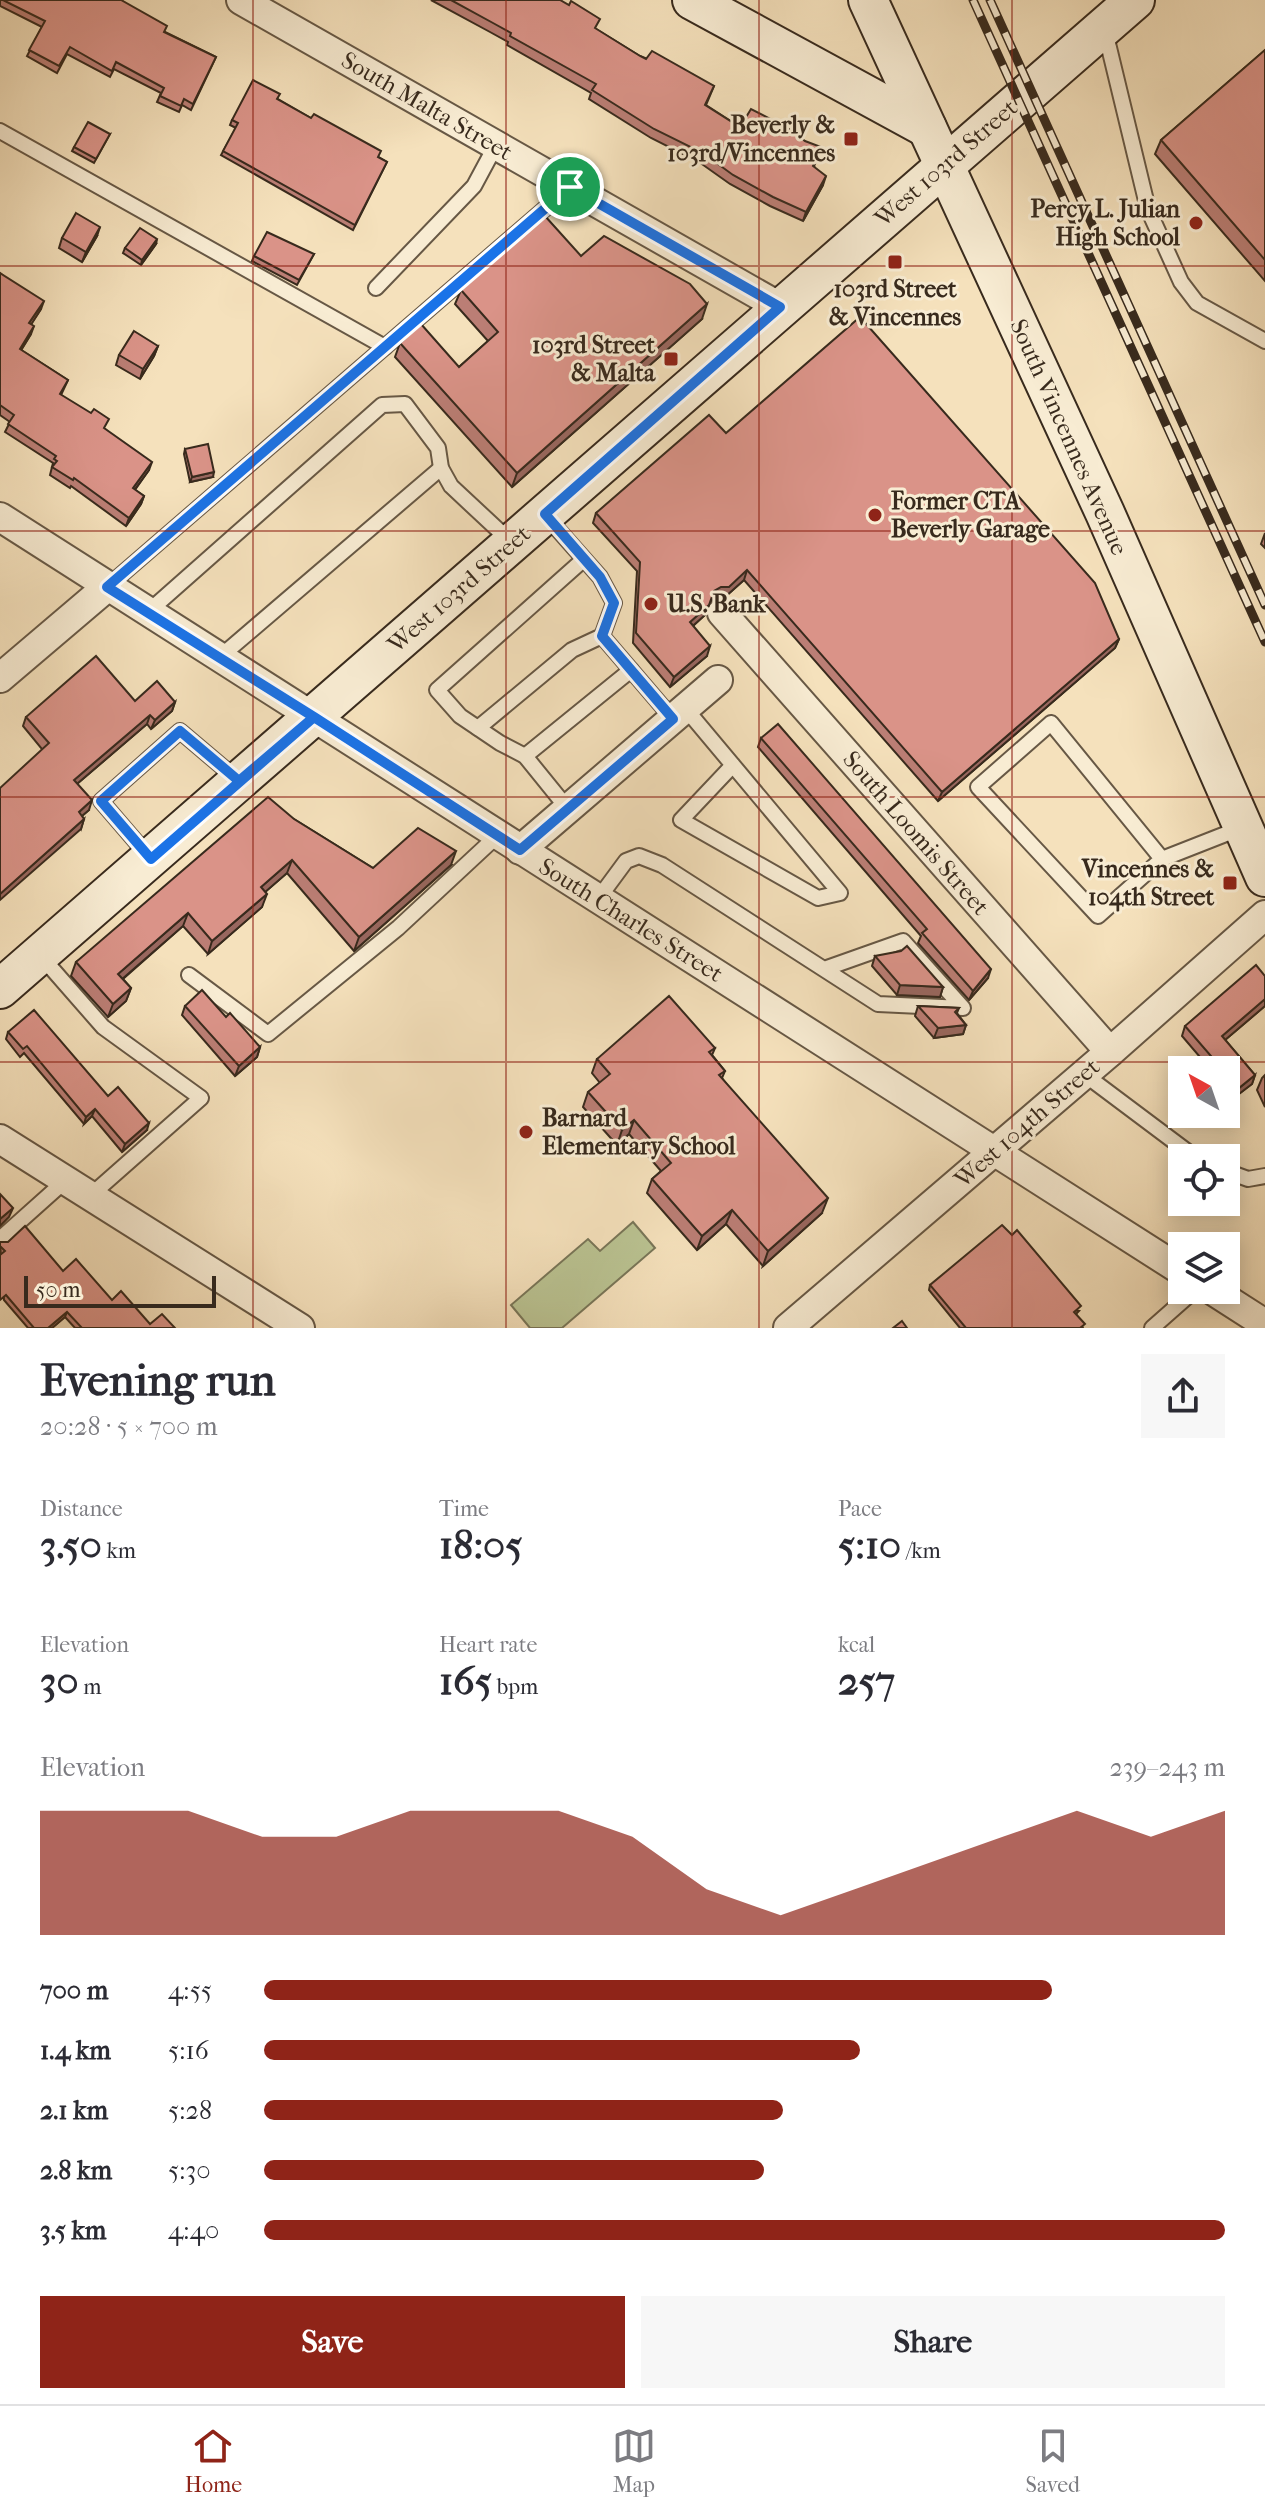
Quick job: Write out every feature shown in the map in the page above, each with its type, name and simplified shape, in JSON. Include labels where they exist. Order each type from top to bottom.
[{"type":"main road","points":[[692,0],[927,128]]},
{"type":"main road","name":"South Vincennes Avenue","points":[[868,0],[1105,513],[1265,877]]},
{"type":"main road","name":"West 103rd Street","points":[[0,989],[1135,0]]},
{"type":"street","name":"South Malta Street","points":[[241,0],[780,307]]},
{"type":"street","name":"South Charles Street","points":[[0,517],[1168,1262]]},
{"type":"street","points":[[0,678],[107,587]]},
{"type":"street","name":"South Loomis Street","points":[[722,613],[1110,1052]]},
{"type":"street","points":[[509,842],[568,809],[754,650]]},
{"type":"street","name":"West 104th Street","points":[[788,1328],[1265,915]]},
{"type":"street","points":[[0,1139],[300,1328]]},
{"type":"street","points":[[1234,1304],[1265,1324]]},
{"type":"lane","points":[[1104,26],[1148,209],[1181,282],[1197,303],[1265,341]]},
{"type":"lane","points":[[0,131],[385,347]]},
{"type":"lane","points":[[376,288],[474,186],[496,145]]},
{"type":"lane","points":[[107,587],[570,187]]},
{"type":"lane","points":[[148,612],[382,405],[405,404],[438,448],[441,468],[451,486],[512,543]]},
{"type":"lane","points":[[220,657],[441,468]]},
{"type":"lane","points":[[478,728],[572,650],[602,636],[614,603],[600,577],[545,514]]},
{"type":"lane","points":[[568,809],[525,756],[460,716],[437,690],[583,560]]},
{"type":"lane","points":[[602,636],[631,670],[733,765],[840,893],[818,898],[681,820],[733,765]]},
{"type":"lane","points":[[525,756],[631,670]]},
{"type":"lane","points":[[1162,859],[1051,723],[978,787],[1098,916],[1162,859],[1242,828]]},
{"type":"lane","points":[[151,859],[101,801],[180,731],[239,781]]},
{"type":"lane","points":[[189,975],[268,1034],[509,842]]},
{"type":"lane","points":[[598,899],[626,861],[639,856],[662,865],[878,1004],[963,1008],[903,941],[824,969]]},
{"type":"lane","points":[[40,955],[103,1027],[201,1098],[90,1196]]},
{"type":"lane","points":[[1084,1074],[1177,1144]]},
{"type":"lane","points":[[1240,1176],[1248,1179],[1265,1176]]},
{"type":"lane","points":[[0,1239],[66,1180]]},
{"type":"lane","points":[[1152,1328],[1179,1304]]},
{"type":"green space","points":[[633,1222],[655,1248],[562,1328],[530,1328],[511,1305],[588,1239],[600,1251]]},
{"type":"building","points":[[3,0],[121,0],[167,26],[164,32],[216,57],[193,104],[184,99],[181,106],[160,96],[164,88],[116,62],[112,71],[70,47],[59,66],[29,50],[45,21]]},
{"type":"building","points":[[451,0],[560,0],[569,5],[571,1],[600,19],[595,28],[640,56],[646,59],[652,51],[714,86],[705,105],[740,127],[751,109],[821,147],[813,166],[826,176],[806,212],[773,197],[733,175],[703,153],[654,129],[592,90],[596,84]]},
{"type":"building","points":[[1265,50],[1265,260],[1161,140]]},
{"type":"building","points":[[253,80],[280,94],[277,99],[311,118],[314,114],[381,151],[378,157],[387,162],[355,225],[223,151],[238,123],[232,120]]},
{"type":"building","points":[[88,122],[110,134],[96,159],[74,147]]},
{"type":"building","points":[[76,213],[100,227],[86,252],[62,238]]},
{"type":"building","points":[[545,216],[581,256],[604,236],[690,284],[707,304],[517,473],[400,343],[421,324],[459,367],[498,332],[461,290]]},
{"type":"building","points":[[140,228],[157,239],[142,260],[125,248]]},
{"type":"building","points":[[267,232],[314,254],[299,280],[254,256]]},
{"type":"building","points":[[0,273],[44,301],[29,323],[34,326],[20,349],[68,380],[60,394],[91,413],[94,409],[109,419],[104,428],[152,462],[133,488],[144,496],[129,518],[74,478],[52,467],[57,461],[54,459],[56,456],[8,424],[14,415],[0,405]]},
{"type":"building","points":[[860,317],[1095,583],[1119,639],[942,792],[747,570],[729,587],[714,591],[709,605],[690,622],[710,646],[674,677],[636,633],[640,562],[596,513],[709,415],[726,433]]},
{"type":"building","points":[[134,331],[158,346],[143,369],[119,355]]},
{"type":"building","points":[[208,444],[214,472],[192,477],[185,449]]},
{"type":"building","points":[[96,656],[135,701],[157,681],[175,702],[155,720],[150,715],[74,780],[92,800],[79,812],[84,819],[0,894],[0,788],[49,743],[26,717]]},
{"type":"building","points":[[778,724],[991,969],[973,991],[922,933],[927,929],[761,738]]},
{"type":"building","points":[[268,797],[294,819],[373,868],[418,828],[456,851],[359,937],[292,860],[261,887],[267,894],[212,941],[188,913],[118,974],[131,988],[113,1004],[76,962]]},
{"type":"building","points":[[907,946],[943,987],[900,985],[875,956],[901,951]]},
{"type":"building","points":[[1256,965],[1265,976],[1265,999],[1222,1036],[1239,1056],[1211,1056],[1185,1026]]},
{"type":"building","points":[[202,990],[226,1017],[230,1013],[260,1047],[239,1066],[185,1006]]},
{"type":"building","points":[[669,996],[715,1048],[709,1052],[725,1071],[719,1075],[828,1198],[768,1251],[732,1210],[702,1236],[652,1179],[671,1163],[634,1120],[622,1130],[588,1092],[610,1074],[597,1059]]},
{"type":"building","points":[[918,1006],[959,1008],[955,1012],[966,1025],[938,1028]]},
{"type":"building","points":[[34,1010],[108,1096],[118,1087],[149,1123],[125,1144],[95,1109],[86,1117],[27,1046],[23,1049],[8,1032]]},
{"type":"building","points":[[1240,1057],[1255,1075],[1240,1087]]},
{"type":"building","points":[[0,1194],[13,1208],[0,1219]]},
{"type":"building","points":[[1002,1225],[1012,1235],[1017,1230],[1081,1306],[1074,1312],[1085,1324],[1080,1328],[966,1328],[930,1285]]},
{"type":"building","points":[[25,1226],[63,1271],[76,1259],[112,1300],[121,1291],[150,1324],[162,1314],[175,1328],[82,1328],[67,1312],[48,1328],[34,1328],[6,1295],[0,1300],[0,1255],[5,1251],[0,1242],[8,1242]]},
{"type":"building","points":[[902,1321],[907,1328],[893,1328]]},
{"type":"railway","points":[[973,0],[1265,642]]},
{"type":"railway","points":[[990,0],[1265,605]]},
{"type":"place","name":"Beverly & 103rd/Vincennes","points":[[851,139]]},
{"type":"place","name":"Percy L. Julian High School","points":[[1196,223]]},
{"type":"place","name":"103rd Street & Vincennes","points":[[895,262]]},
{"type":"place","name":"103rd Street & Malta","points":[[671,359]]},
{"type":"place","name":"Former CTA Beverly Garage","points":[[875,515]]},
{"type":"place","name":"U.S. Bank","points":[[651,604]]},
{"type":"place","name":"Vincennes & 104th Street","points":[[1230,883]]},
{"type":"place","name":"Barnard Elementary School","points":[[526,1132]]},
{"type":"route","points":[[570,187],[107,587],[314,717],[151,859],[101,801],[180,731],[239,781],[314,717],[520,850],[673,719],[602,636],[614,603],[600,577],[545,514],[780,307],[570,187]]}]
